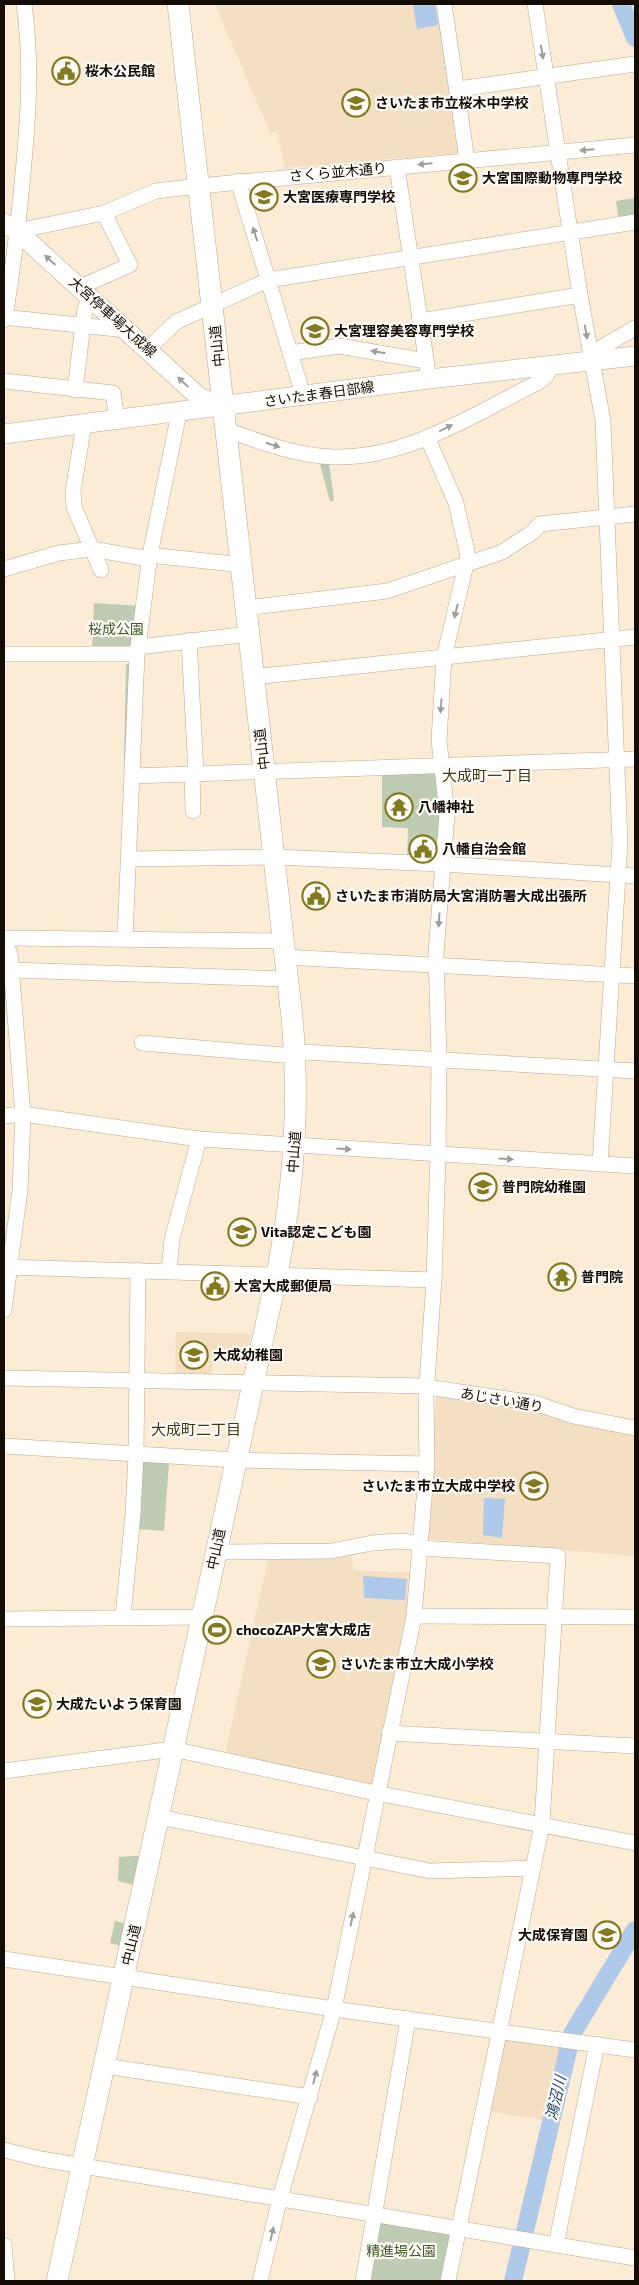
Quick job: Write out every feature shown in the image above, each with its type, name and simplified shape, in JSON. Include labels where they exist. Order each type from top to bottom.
[{"type":"highway","name":"中山道","points":[[57,2281],[84,2166],[201,1617],[277,1274],[289,1205],[296,1146],[295,1053],[178,4]]},
{"type":"main road","name":"大宮停車場大成線","points":[[10,227],[87,293],[200,397],[224,408]]},
{"type":"main road","name":"さいたま春日部線","points":[[4,434],[224,408],[303,396],[428,370],[546,365],[635,356]]},
{"type":"street","points":[[24,4],[29,73],[28,112],[10,227],[8,319],[126,330]]},
{"type":"street","points":[[444,4],[467,160]]},
{"type":"street","points":[[535,4],[580,295],[602,421],[620,843],[600,1164]]},
{"type":"street","points":[[458,89],[635,64]]},
{"type":"street","name":"さくら並木通り","points":[[10,227],[104,213],[156,192],[199,186],[635,145]]},
{"type":"street","points":[[290,353],[339,346],[428,370],[397,167]]},
{"type":"street","points":[[238,181],[303,396]]},
{"type":"street","points":[[75,390],[87,293],[130,265],[104,213]]},
{"type":"street","points":[[148,349],[176,322],[268,280],[635,222]]},
{"type":"street","points":[[420,321],[580,295]]},
{"type":"street","points":[[591,359],[602,348],[635,328]]},
{"type":"street","points":[[227,430],[303,453],[332,457],[382,453],[428,437],[538,382],[547,375],[546,365]]},
{"type":"street","points":[[4,381],[113,393],[117,420]]},
{"type":"street","points":[[125,938],[138,651],[150,557],[179,413]]},
{"type":"street","points":[[84,424],[73,491],[74,507],[101,570]]},
{"type":"street","points":[[260,2281],[280,2198],[334,2009],[365,1859],[376,1793],[414,1616],[427,1464],[425,1424],[434,1280],[438,1155],[439,1060],[436,965],[447,814],[439,740],[444,657],[467,565],[467,548],[456,503],[428,437]]},
{"type":"street","points":[[246,608],[387,591],[502,552],[533,532],[540,524],[635,514]]},
{"type":"street","points":[[4,569],[59,553],[92,549],[150,557],[242,565]]},
{"type":"street","points":[[4,654],[138,651],[189,640],[249,634]]},
{"type":"street","points":[[253,677],[635,637]]},
{"type":"street","points":[[189,640],[194,774],[193,811]]},
{"type":"street","points":[[133,776],[635,759]]},
{"type":"street","points":[[130,859],[274,857],[442,864],[635,876]]},
{"type":"street","points":[[4,938],[125,938],[284,949],[436,965],[635,976]]},
{"type":"street","points":[[4,944],[10,953],[12,970],[23,1114],[20,1190],[7,1267],[4,1310]]},
{"type":"street","points":[[12,970],[287,979]]},
{"type":"street","points":[[142,1043],[282,1055],[295,1053],[635,1071]]},
{"type":"street","points":[[4,1116],[23,1114],[199,1139],[635,1166]]},
{"type":"street","points":[[169,1271],[172,1239],[199,1139]]},
{"type":"street","points":[[7,1267],[434,1280]]},
{"type":"street","points":[[123,1616],[136,1454],[138,1270]]},
{"type":"street","name":"あじさい通り","points":[[4,1378],[428,1386],[536,1403],[572,1416],[635,1428]]},
{"type":"street","points":[[4,1446],[236,1460],[427,1464]]},
{"type":"street","points":[[216,1552],[331,1552],[372,1543],[398,1541],[420,1546],[558,1556],[542,1824],[448,2281]]},
{"type":"street","points":[[4,1619],[123,1616],[201,1617]]},
{"type":"street","points":[[414,1616],[635,1617]]},
{"type":"street","points":[[389,1732],[635,1746]]},
{"type":"street","points":[[4,1772],[173,1749],[376,1793],[635,1843]]},
{"type":"street","points":[[159,1817],[430,1871],[533,1868]]},
{"type":"street","points":[[4,1959],[334,2009],[635,2050]]},
{"type":"street","points":[[362,2281],[408,2019]]},
{"type":"street","points":[[556,2245],[597,2044]]},
{"type":"street","points":[[105,2066],[310,2097]]},
{"type":"street","points":[[4,2150],[84,2166],[635,2258]]},
{"type":"street","points":[[4,2245],[7,2281]]},
{"type":"shaded area","name":"さいたま市立桜木中学校","points":[[215,4],[440,4],[459,153],[285,168],[277,131],[270,133]]},
{"type":"shaded area","name":"大成幼稚園","points":[[176,1332],[251,1334],[246,1356],[213,1354],[212,1378],[175,1378]]},
{"type":"shaded area","name":"さいたま市立大成中学校","points":[[436,1395],[533,1408],[635,1433],[635,1556],[429,1539]]},
{"type":"shaded area","name":"さいたま市立大成小学校","points":[[351,1554],[354,1570],[417,1573],[371,1789],[225,1754],[268,1558]]},
{"type":"shaded area","points":[[502,2037],[562,2044],[544,2120],[486,2111]]},
{"type":"green space","points":[[635,198],[635,219],[619,221],[616,201]]},
{"type":"green space","points":[[319,461],[329,462],[334,501],[330,501]]},
{"type":"green space","name":"桜成公園","points":[[94,603],[142,606],[136,652],[92,652]]},
{"type":"green space","points":[[126,664],[135,665],[132,761],[124,761]]},
{"type":"green space","points":[[439,770],[443,814],[437,861],[407,860],[408,828],[382,827],[382,772]]},
{"type":"green space","points":[[141,1460],[169,1463],[164,1531],[136,1529]]},
{"type":"green space","points":[[149,1855],[143,1887],[118,1881],[119,1857]]},
{"type":"green space","points":[[115,1921],[134,1926],[129,1948],[110,1943]]},
{"type":"green space","name":"精進場公園","points":[[376,2216],[457,2229],[446,2281],[364,2281]]},
{"type":"water","points":[[413,4],[435,4],[438,25],[417,29]]},
{"type":"water","points":[[484,1498],[505,1499],[502,1538],[483,1535]]},
{"type":"water","points":[[363,1576],[407,1579],[405,1600],[364,1598]]},
{"type":"waterway","name":"鴻沼川","points":[[621,4],[635,38]]},
{"type":"waterway","name":"鴻沼川","points":[[513,2281],[572,2034],[635,1930]]},
{"type":"place","name":"桜木公民館","points":[[66,71]]},
{"type":"place","name":"さいたま市立桜木中学校","points":[[356,103]]},
{"type":"place","name":"大宮国際動物専門学校","points":[[463,178]]},
{"type":"place","name":"大宮医療専門学校","points":[[264,197]]},
{"type":"place","name":"大宮理容美容専門学校","points":[[315,331]]},
{"type":"place","name":"八幡神社","points":[[399,807]]},
{"type":"place","name":"八幡自治会館","points":[[423,849]]},
{"type":"place","name":"さいたま市消防局大宮消防署大成出張所","points":[[316,896]]},
{"type":"place","name":"普門院幼稚園","points":[[483,1187]]},
{"type":"place","name":"Vita認定こども園","points":[[242,1232]]},
{"type":"place","name":"普門院","points":[[562,1277]]},
{"type":"place","name":"大宮大成郵便局","points":[[215,1286]]},
{"type":"place","name":"大成幼稚園","points":[[194,1355]]},
{"type":"place","name":"さいたま市立大成中学校","points":[[534,1486]]},
{"type":"place","name":"chocoZAP大宮大成店","points":[[217,1630]]},
{"type":"place","name":"さいたま市立大成小学校","points":[[321,1664]]},
{"type":"place","name":"大成たいよう保育園","points":[[37,1704]]},
{"type":"place","name":"大成保育園","points":[[607,1935]]},
{"type":"district","name":"大成町一丁目","points":[[487,776]]},
{"type":"district","name":"大成町二丁目","points":[[196,1430]]}]
